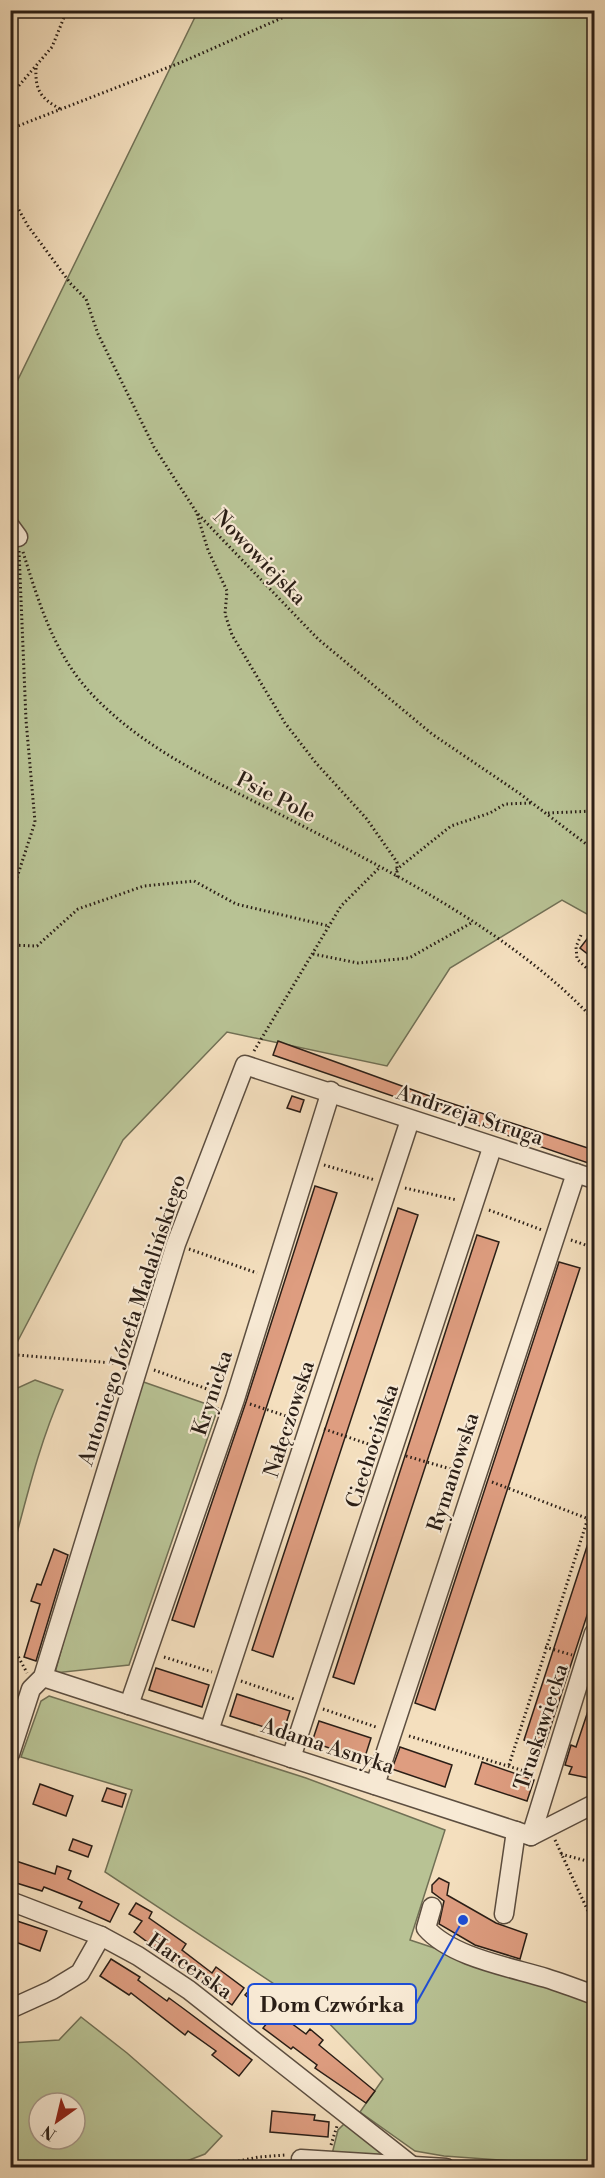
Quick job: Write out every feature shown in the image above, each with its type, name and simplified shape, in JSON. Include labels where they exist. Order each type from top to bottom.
[{"type":"street","points":[[245,1065],[331,1091]]},
{"type":"street","name":"Antoniego Józefa Madalińskiego","points":[[43,1677],[176,1244],[245,1065]]},
{"type":"street","name":"Andrzeja Struga","points":[[331,1091],[492,1148],[594,1179]]},
{"type":"street","name":"Krynicka","points":[[129,1705],[235,1400],[331,1091]]},
{"type":"street","name":"Nałęczowska","points":[[209,1731],[410,1120]]},
{"type":"street","name":"Ciechocińska","points":[[291,1758],[492,1148]]},
{"type":"street","name":"Rymanowska","points":[[375,1785],[576,1173]]},
{"type":"street","name":"Truskawiecka","points":[[504,1914],[523,1833],[548,1779],[594,1632]]},
{"type":"street","points":[[10,1754],[31,1689],[43,1677]]},
{"type":"street","name":"Adama Asnyka","points":[[43,1677],[523,1833]]},
{"type":"street","points":[[523,1833],[549,1828],[594,1804]]},
{"type":"street","name":"Harcerska","points":[[10,1901],[101,1936],[138,1956],[189,1990],[419,2166]]},
{"type":"street","points":[[432,1907],[426,1928],[433,1936],[494,1964],[550,1979],[594,1995]]},
{"type":"street","points":[[10,2010],[52,1990],[80,1973],[101,1936]]},
{"type":"street","points":[[301,2163],[446,2168]]},
{"type":"path","points":[[10,96],[52,47],[67,10]]},
{"type":"path","points":[[10,129],[182,62],[300,10]]},
{"type":"path","points":[[36,67],[38,92],[46,101],[60,109]]},
{"type":"path","name":"Nowowiejska","points":[[10,194],[28,226],[71,284],[86,299],[98,334],[153,447],[197,513],[318,639],[432,734],[533,803],[594,850]]},
{"type":"path","points":[[197,513],[208,550],[227,591],[225,614],[232,635],[285,723],[316,763],[366,818],[397,862],[397,877]]},
{"type":"path","points":[[10,899],[35,822],[14,531]]},
{"type":"path","name":"Psie Pole","points":[[14,531],[40,609],[58,647],[87,689],[117,719],[160,750],[215,782],[380,867],[473,922],[537,968],[594,1020]]},
{"type":"path","points":[[396,870],[452,826],[490,813],[505,804],[533,803]]},
{"type":"path","points":[[547,814],[594,811]]},
{"type":"path","points":[[245,1065],[341,906],[380,867]]},
{"type":"path","points":[[10,945],[37,946],[78,909],[144,886],[194,881],[236,904],[329,926]]},
{"type":"path","points":[[313,954],[358,963],[409,958],[473,922]]},
{"type":"path","points":[[581,935],[576,954],[581,964],[594,975]]},
{"type":"path","points":[[309,1161],[474,1205],[594,1248]]},
{"type":"path","points":[[176,1244],[272,1279]]},
{"type":"path","points":[[271,1411],[288,1417]]},
{"type":"path","points":[[351,1438],[368,1444]]},
{"type":"path","points":[[434,1464],[475,1476],[594,1521]]},
{"type":"path","points":[[509,1765],[588,1518]]},
{"type":"path","points":[[10,1641],[30,1679],[43,1677]]},
{"type":"path","points":[[545,1647],[586,1659]]},
{"type":"path","points":[[148,1652],[548,1779]]},
{"type":"path","points":[[549,1828],[594,1924]]},
{"type":"path","points":[[561,1854],[594,1863]]},
{"type":"path","points":[[329,2152],[335,2128],[342,2119]]},
{"type":"path","points":[[203,2168],[258,2157],[292,2155],[301,2163]]},
{"type":"green space","points":[[198,11],[594,11],[594,918],[562,900],[450,968],[387,1066],[227,1032],[123,1140],[11,1354],[10,396]]},
{"type":"green space","points":[[135,1379],[218,1408],[129,1665],[55,1673]]},
{"type":"green space","points":[[35,1380],[63,1390],[40,1451],[11,1556],[11,1391]]},
{"type":"green space","points":[[49,1696],[306,1778],[445,1830],[410,1940],[594,2001],[594,2133],[586,2166],[444,2156],[415,2151],[360,2112],[383,2079],[321,2015],[105,1872],[132,1790],[21,1757],[41,1701]]},
{"type":"green space","points":[[81,2017],[127,2053],[222,2136],[205,2154],[171,2167],[11,2167],[11,2043],[59,2040]]},
{"type":"green space","points":[[347,2121],[386,2157],[332,2154],[338,2130]]},
{"type":"building","points":[[594,930],[594,959],[580,948]]},
{"type":"building","points":[[278,1041],[435,1098],[594,1150],[594,1165],[273,1055]]},
{"type":"building","points":[[292,1096],[304,1100],[300,1112],[287,1108]]},
{"type":"building","points":[[315,1186],[337,1193],[194,1627],[172,1620],[246,1402]]},
{"type":"building","points":[[398,1208],[418,1215],[273,1657],[252,1650]]},
{"type":"building","points":[[477,1235],[499,1242],[354,1684],[333,1677]]},
{"type":"building","points":[[559,1262],[580,1268],[435,1710],[415,1703]]},
{"type":"building","points":[[142,1287],[150,1290],[146,1305],[137,1302]]},
{"type":"building","points":[[592,1531],[594,1531],[594,1594],[544,1747],[524,1740]]},
{"type":"building","points":[[54,1549],[68,1555],[36,1661],[24,1657],[40,1604],[31,1601],[37,1584],[41,1585]]},
{"type":"building","points":[[156,1668],[209,1685],[202,1707],[149,1690]]},
{"type":"building","points":[[237,1694],[290,1711],[283,1733],[230,1716]]},
{"type":"building","points":[[592,1699],[594,1699],[594,1779],[569,1774],[572,1767],[565,1765],[571,1745],[576,1747]]},
{"type":"building","points":[[319,1721],[371,1738],[364,1760],[312,1742]]},
{"type":"building","points":[[400,1747],[452,1765],[445,1787],[392,1769]]},
{"type":"building","points":[[482,1762],[534,1780],[527,1801],[475,1784]]},
{"type":"building","points":[[40,1784],[73,1796],[66,1816],[33,1804]]},
{"type":"building","points":[[107,1788],[126,1794],[122,1807],[102,1801]]},
{"type":"building","points":[[73,1839],[92,1846],[88,1857],[69,1850]]},
{"type":"building","points":[[16,1861],[55,1874],[57,1866],[71,1871],[68,1879],[119,1904],[110,1922],[79,1908],[82,1902],[44,1887],[42,1891],[10,1881]]},
{"type":"building","points":[[439,1878],[449,1883],[447,1895],[496,1923],[527,1934],[520,1959],[475,1945],[439,1924],[444,1901],[432,1892],[432,1885]]},
{"type":"building","points":[[136,1903],[152,1912],[149,1918],[186,1944],[182,1950],[212,1973],[216,1967],[244,1988],[232,2005],[134,1932],[142,1921],[129,1914]]},
{"type":"building","points":[[14,1920],[47,1931],[40,1951],[10,1940]]},
{"type":"building","points":[[111,1959],[140,1977],[138,1980],[167,2001],[169,1998],[252,2060],[239,2076],[212,2055],[216,2051],[188,2031],[185,2035],[131,1993],[129,1995],[100,1976]]},
{"type":"building","points":[[254,1985],[266,1995],[270,1989],[280,1997],[267,2014],[245,1995]]},
{"type":"building","points":[[276,2012],[306,2034],[310,2029],[323,2040],[319,2045],[375,2091],[366,2103],[315,2068],[317,2065],[293,2047],[291,2049],[263,2028]]},
{"type":"building","points":[[272,2111],[315,2115],[314,2120],[329,2122],[328,2137],[270,2132]]},
{"type":"place","name":"Dom Czwórka","points":[[463,1920]]}]
